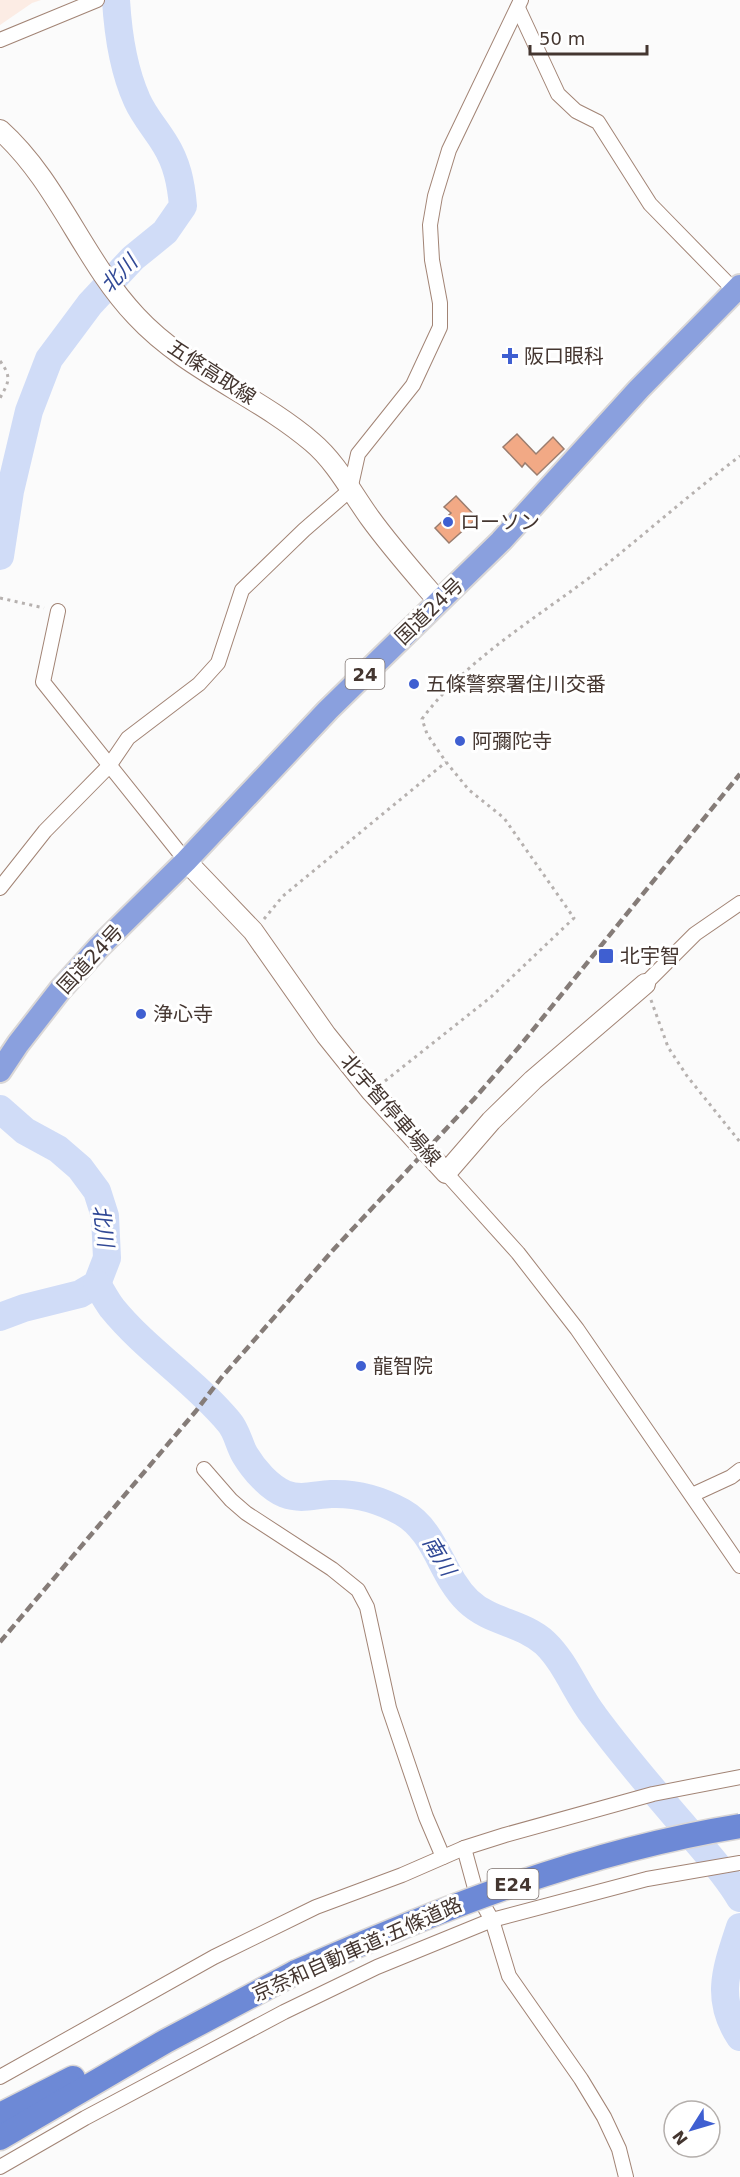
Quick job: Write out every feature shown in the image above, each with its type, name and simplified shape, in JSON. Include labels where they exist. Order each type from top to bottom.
[{"type":"highway","name":"国道24号","points":[[0,1071],[60,990],[150,895],[186,861],[328,710],[501,541],[639,389],[738,288]]},
{"type":"highway","name":"京奈和自動車道;五條道路","points":[[0,2138],[166,2041],[296,1972],[454,1905],[551,1871],[640,1847],[740,1826]]},
{"type":"highway","points":[[0,2115],[181,2023],[296,1972]]},
{"type":"main road","name":"五條高取線","points":[[0,130],[22,152],[45,182],[120,298],[145,325],[186,358],[261,404],[315,444],[408,567],[439,602]]},
{"type":"main road","name":"北宇智停車場線","points":[[186,861],[253,931],[326,1035],[371,1091],[446,1173],[491,1121],[533,1080],[645,984]]},
{"type":"street","points":[[0,40],[97,0]]},
{"type":"street","points":[[520,4],[558,94],[576,111],[598,122],[650,204],[738,288]]},
{"type":"street","points":[[0,888],[45,831],[109,766],[128,738],[199,684],[218,663],[242,590],[304,530],[350,490],[358,454],[412,385],[440,327],[440,303],[432,260],[430,225],[435,196],[449,150],[520,4]]},
{"type":"street","points":[[58,611],[43,682],[186,861]]},
{"type":"street","points":[[645,984],[695,934],[740,903]]},
{"type":"street","points":[[446,1173],[518,1253],[577,1329],[740,1566]]},
{"type":"street","points":[[204,1469],[231,1500],[246,1512],[332,1569],[358,1590],[367,1607],[389,1708],[442,1857]]},
{"type":"street","points":[[692,1495],[731,1477],[740,1470]]},
{"type":"street","points":[[0,2077],[195,1967],[288,1920],[464,1848],[616,1803],[683,1787],[740,1778]]},
{"type":"street","points":[[464,1848],[476,1892],[492,1920],[509,1976],[581,2079],[604,2117],[620,2150],[626,2177]]},
{"type":"street","points":[[0,2167],[85,2118],[284,2012],[377,1967],[492,1920],[647,1879],[740,1863]]},
{"type":"path","points":[[0,361],[7,371],[9,382],[0,398]]},
{"type":"path","points":[[371,1091],[491,997],[574,918],[504,818],[469,790],[446,762],[427,734],[422,719],[439,696],[501,643],[624,550],[740,456]]},
{"type":"path","points":[[0,598],[58,611]]},
{"type":"path","points":[[253,931],[283,896],[446,762]]},
{"type":"path","points":[[645,984],[668,1047],[687,1076],[740,1142]]},
{"type":"shaded area","points":[[0,0],[41,0],[32,3],[0,25]]},
{"type":"building","points":[[517,434],[536,454],[553,437],[564,449],[537,475],[525,463],[522,467],[503,447]]},
{"type":"building","points":[[456,496],[477,518],[449,543],[435,528],[451,513],[444,507]]},
{"type":"waterway","name":"北川","points":[[0,556],[10,491],[29,411],[49,359],[90,304],[133,258],[165,232],[183,206],[180,181],[173,158],[140,106],[128,76],[120,38],[116,0]]},
{"type":"waterway","name":"北川","points":[[0,1109],[25,1131],[58,1149],[80,1168],[97,1191],[105,1216],[107,1258],[97,1284],[80,1294],[24,1308],[0,1317]]},
{"type":"waterway","name":"南川","points":[[97,1284],[112,1308],[125,1323],[201,1392],[229,1422],[249,1461],[262,1478],[273,1487],[285,1494],[297,1497],[331,1494],[359,1496],[376,1500],[402,1512],[414,1520],[423,1531],[451,1579],[468,1601],[486,1614],[526,1631],[545,1643],[559,1660],[605,1730],[713,1860],[740,1898]]},
{"type":"waterway","name":"南川","points":[[740,1927],[725,1982],[727,2009],[740,2037]]},
{"type":"railway","points":[[0,1642],[196,1411],[221,1378],[334,1249],[474,1099],[519,1047],[740,774]]},
{"type":"place","name":"阪口眼科","points":[[510,356]]},
{"type":"place","name":"ローソン","points":[[448,522]]},
{"type":"place","name":"五條警察署住川交番","points":[[414,684]]},
{"type":"place","name":"阿彌陀寺","points":[[460,741]]},
{"type":"place","name":"北宇智","points":[[606,956]]},
{"type":"place","name":"浄心寺","points":[[141,1014]]},
{"type":"place","name":"龍智院","points":[[361,1366]]}]
